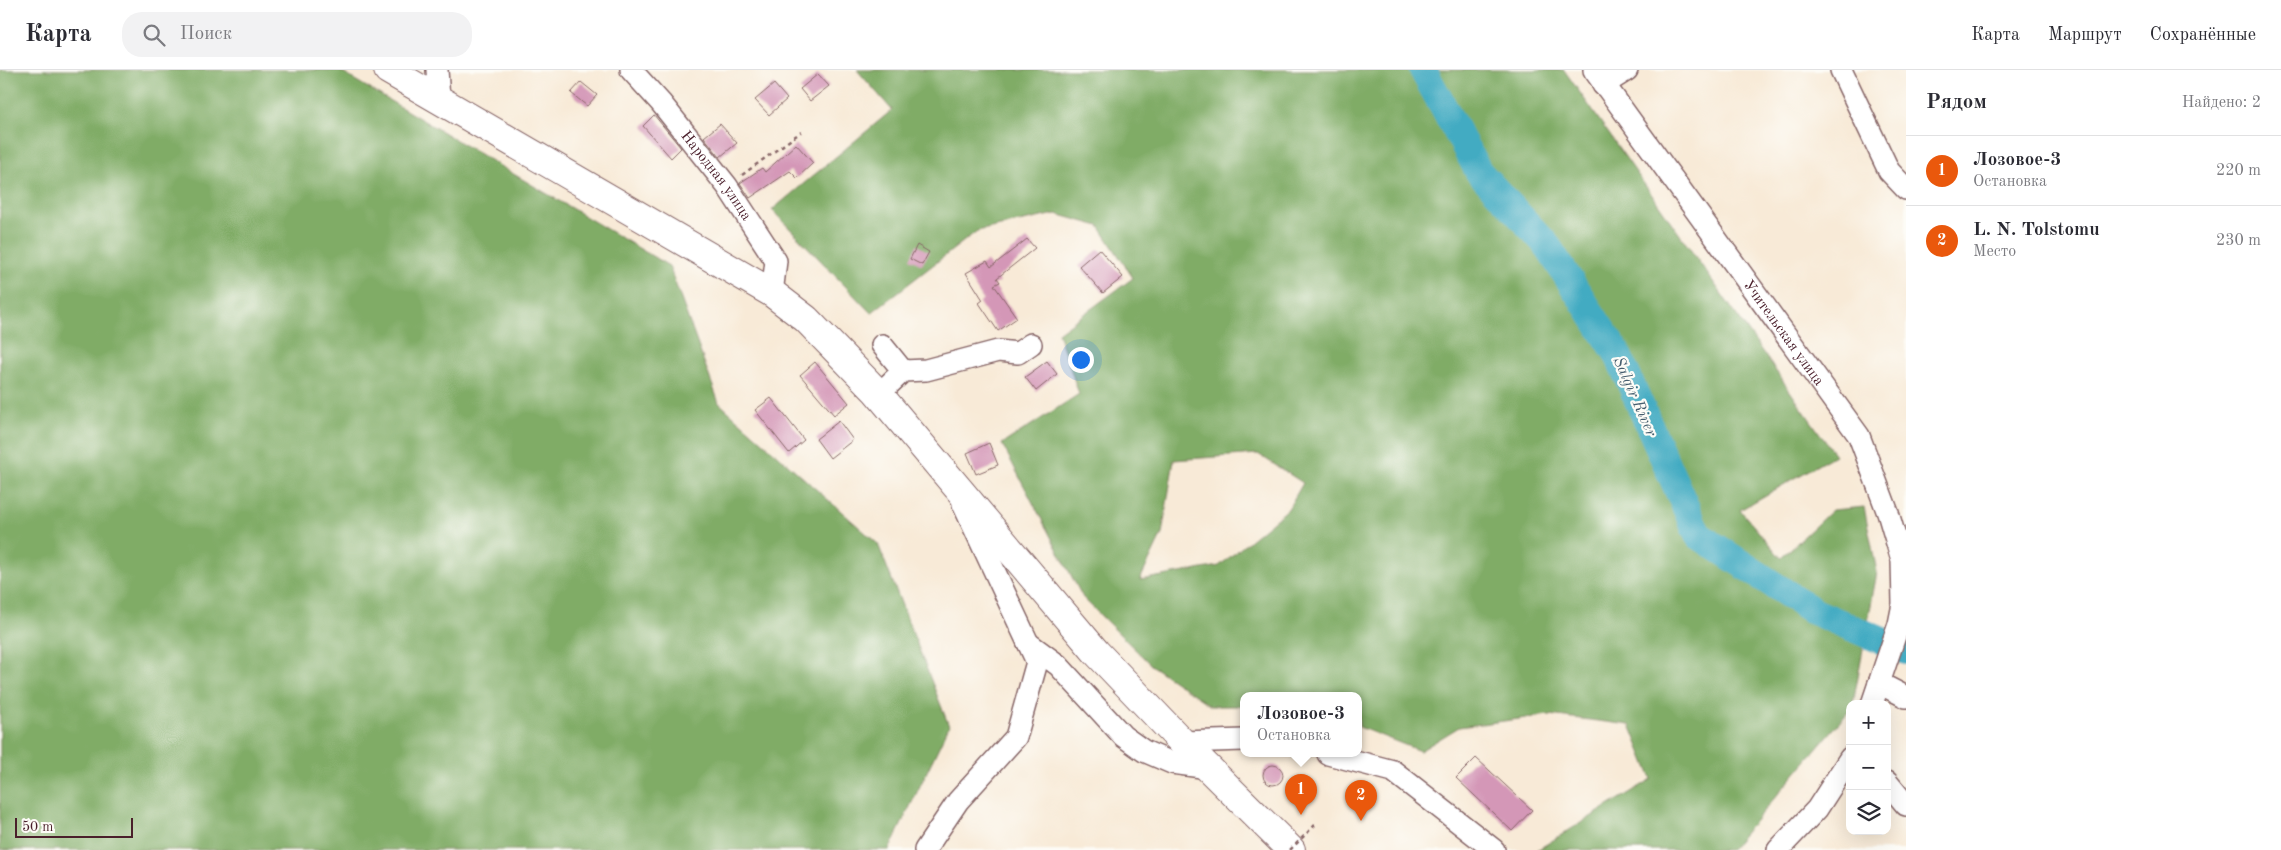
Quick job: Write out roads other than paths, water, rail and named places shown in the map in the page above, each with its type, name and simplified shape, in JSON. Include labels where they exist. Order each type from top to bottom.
[{"type":"main road","points":[[388,70],[772,293],[806,319],[879,394],[1096,652],[1182,742],[1290,850]]},
{"type":"street","points":[[436,70],[439,99]]},
{"type":"street","name":"Народная улица","points":[[631,70],[661,103],[727,186],[776,261],[772,293]]},
{"type":"street","points":[[1598,77],[1627,70]]},
{"type":"street","points":[[1840,70],[1890,171],[1905,185]]},
{"type":"street","name":"Учительская улица","points":[[1598,77],[1859,436],[1888,513],[1902,560],[1903,611],[1873,700]]},
{"type":"street","points":[[879,394],[903,371],[926,370],[998,351],[1018,353],[1031,344]]},
{"type":"street","points":[[882,345],[903,371]]},
{"type":"street","points":[[925,850],[958,801],[1016,737],[1037,662],[952,481]]},
{"type":"street","points":[[1028,642],[1058,665],[1123,736],[1144,751],[1172,764],[1208,768]]},
{"type":"street","points":[[1881,678],[1906,697]]},
{"type":"street","points":[[1182,742],[1240,740]]},
{"type":"street","points":[[1339,757],[1393,771],[1494,850]]},
{"type":"street","points":[[1778,850],[1817,809],[1846,764]]},
{"type":"street","points":[[1891,787],[1906,805]]},
{"type":"waterway","name":"Salgir River","points":[[1423,70],[1479,172],[1546,244],[1617,353],[1698,535],[1815,612],[1906,651]]},
{"type":"place","name":"Лозовое-3","points":[[1301,815]]},
{"type":"place","name":"L. N. Tolstomu","points":[[1361,821]]}]
